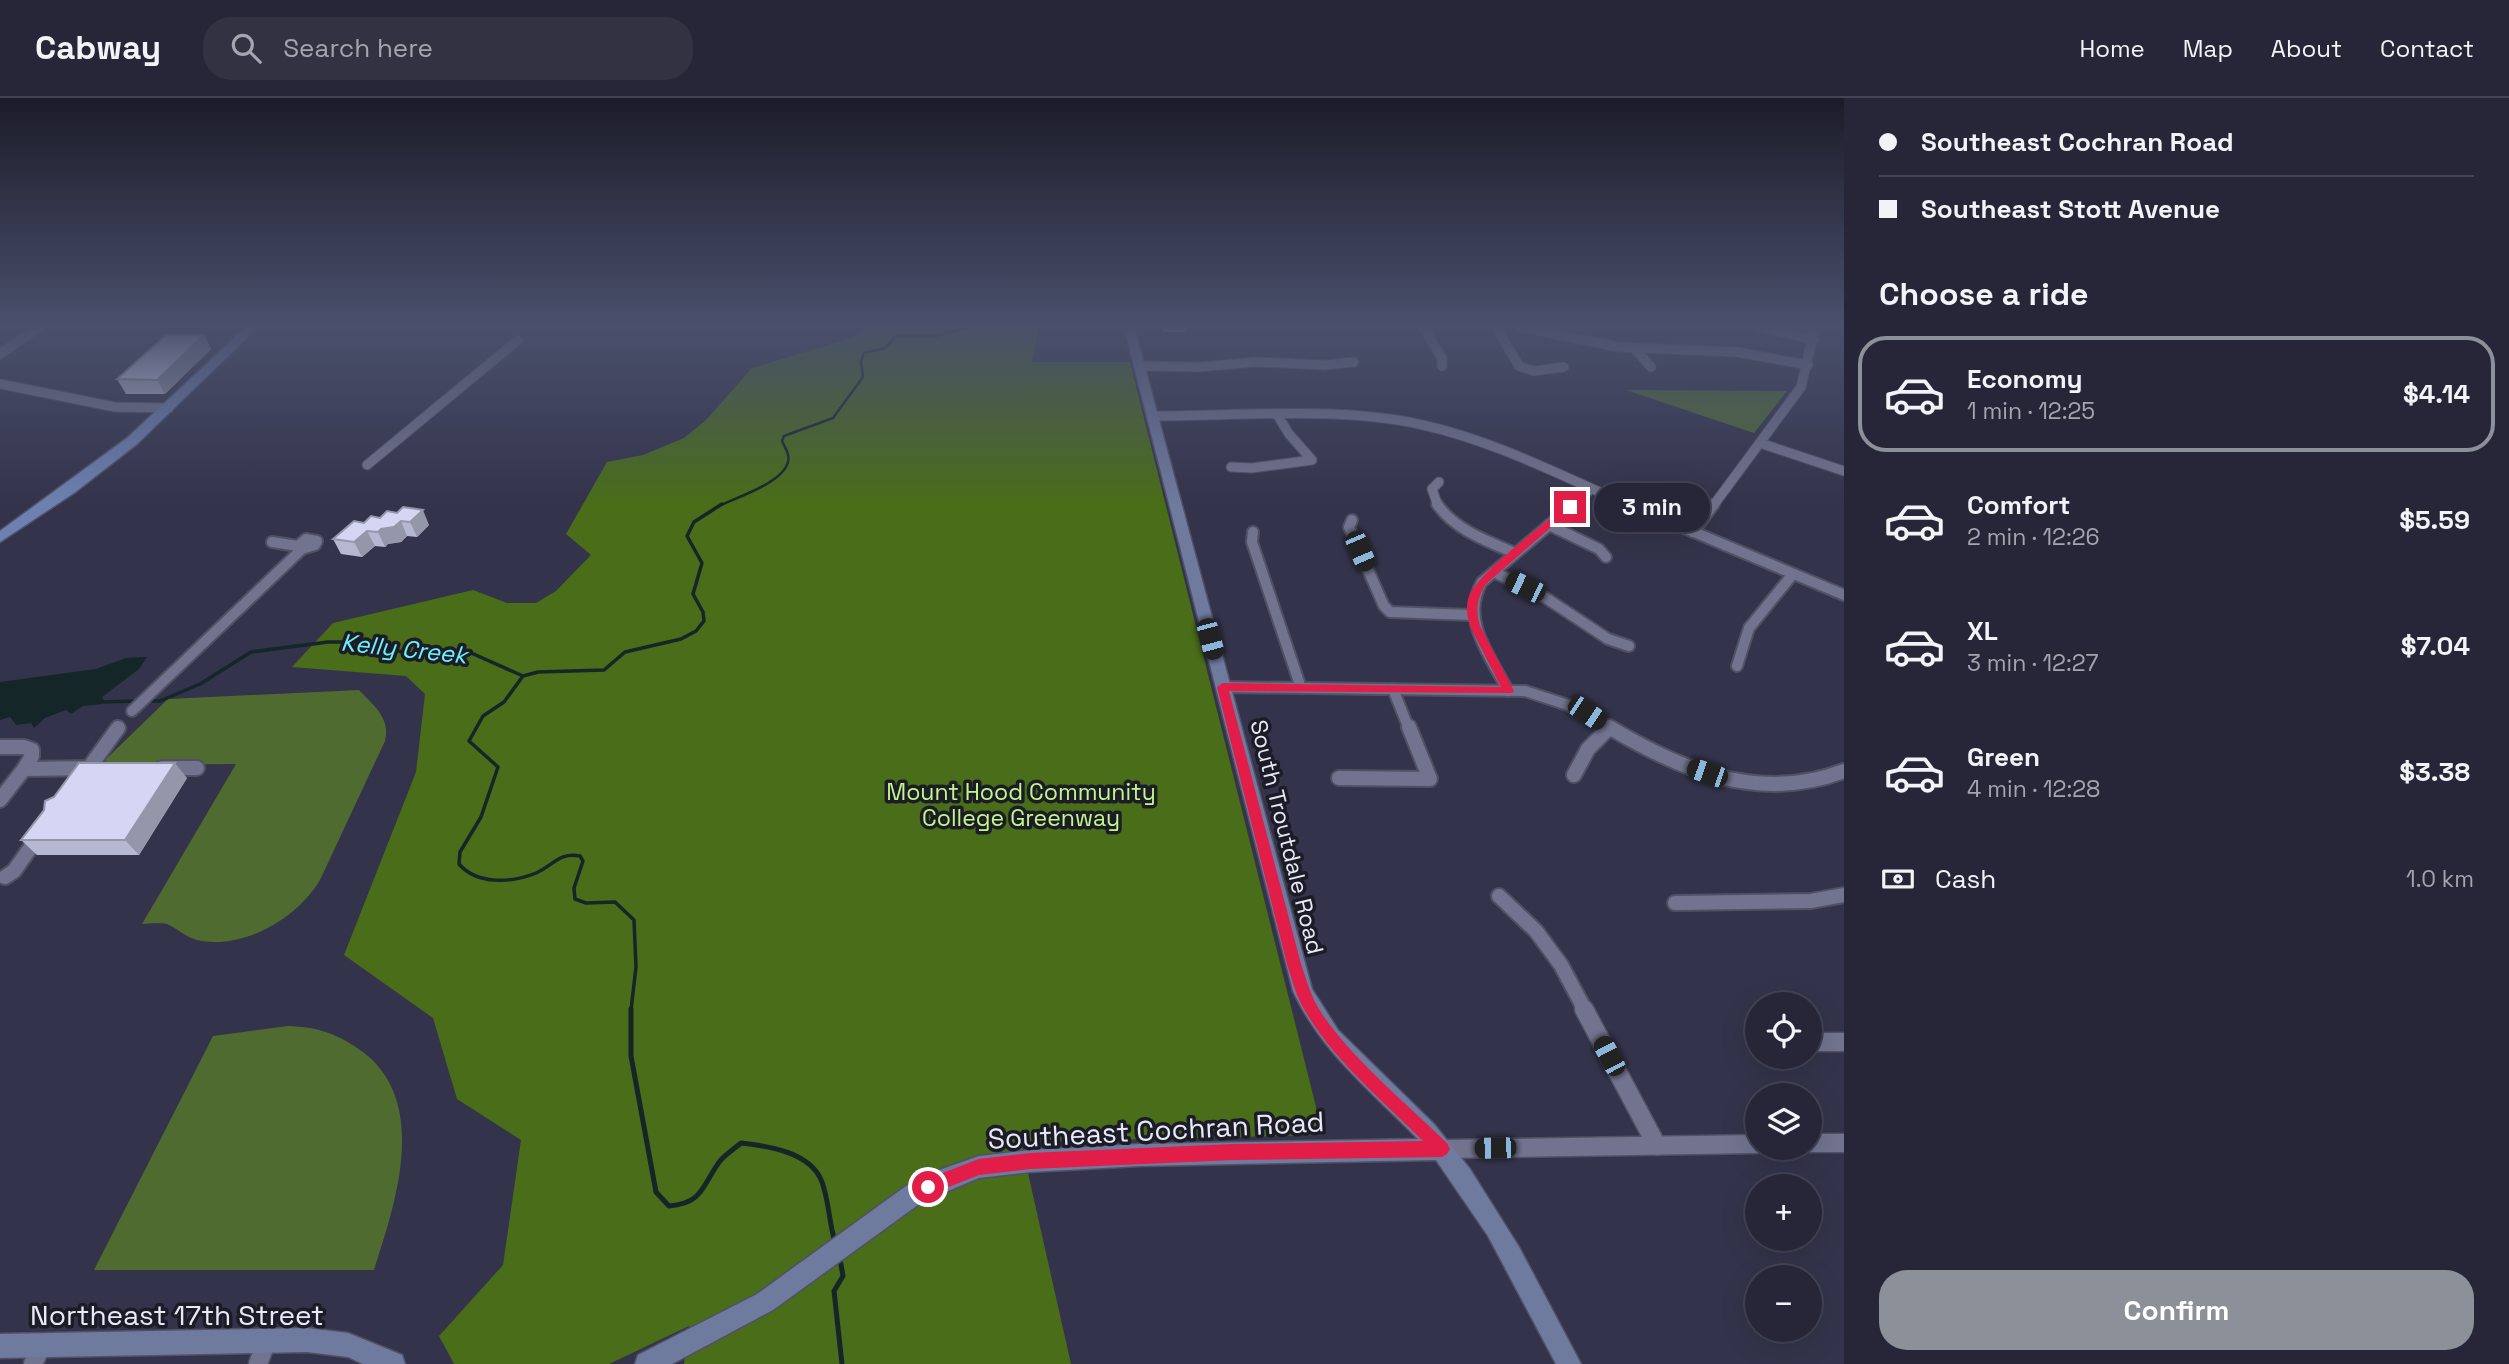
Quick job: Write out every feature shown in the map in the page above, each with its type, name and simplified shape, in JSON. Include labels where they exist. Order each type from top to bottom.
[{"type":"main road","points":[[0,538],[83,480],[169,408],[191,386]]},
{"type":"main road","name":"South Troutdale Road","points":[[1145,386],[1294,964],[1308,1004],[1347,1055],[1442,1149],[1491,1221],[1569,1364]]},
{"type":"main road","name":"Southeast Cochran Road","points":[[646,1364],[718,1329],[791,1284],[914,1194],[942,1180],[979,1167],[1030,1161],[1140,1155],[1442,1149]]},
{"type":"main road","name":"Northeast 17th Street","points":[[0,1346],[37,1354],[307,1340],[348,1345],[393,1364]]},
{"type":"street","points":[[10,386],[115,407],[169,408]]},
{"type":"street","points":[[367,465],[462,386]]},
{"type":"street","points":[[1693,532],[1801,386]]},
{"type":"street","points":[[1153,416],[1349,414],[1424,425],[1485,444],[1844,595]]},
{"type":"street","points":[[1231,467],[1252,468],[1312,460],[1289,434],[1278,416]]},
{"type":"street","points":[[1760,443],[1844,471]]},
{"type":"street","points":[[1439,482],[1432,489],[1432,495],[1449,518],[1475,535],[1515,553]]},
{"type":"street","points":[[1508,691],[1480,639],[1472,615],[1474,596],[1482,582],[1591,489]]},
{"type":"street","points":[[1352,520],[1349,527],[1384,606],[1390,612],[1472,615]]},
{"type":"street","points":[[1549,525],[1599,548],[1606,558]]},
{"type":"street","points":[[1253,532],[1252,542],[1301,688]]},
{"type":"street","points":[[132,711],[300,547],[272,542]]},
{"type":"street","points":[[1494,572],[1546,598],[1608,639],[1629,646]]},
{"type":"street","points":[[1737,666],[1749,628],[1793,574]]},
{"type":"street","points":[[1223,687],[1536,693],[1562,701],[1665,758],[1729,778],[1786,784],[1822,779],[1844,771]]},
{"type":"street","points":[[1339,778],[1430,779],[1393,689]]},
{"type":"street","points":[[75,787],[96,768],[118,728]]},
{"type":"street","points":[[1574,775],[1579,760],[1591,744],[1609,728]]},
{"type":"street","points":[[0,747],[24,747],[32,750],[32,756],[24,769],[0,800]]},
{"type":"street","points":[[24,769],[96,768]]},
{"type":"street","points":[[143,768],[197,768]]},
{"type":"street","points":[[5,877],[14,871],[44,829]]},
{"type":"street","points":[[1675,903],[1798,901],[1844,895]]},
{"type":"street","points":[[1499,896],[1536,931],[1561,965],[1657,1146]]},
{"type":"street","points":[[1822,1042],[1844,1042]]},
{"type":"street","points":[[1822,1143],[1844,1143]]},
{"type":"street","points":[[1442,1149],[1745,1144]]},
{"type":"street","points":[[258,1364],[267,1340]]},
{"type":"green space","name":"Mount Hood Community College Greenway","points":[[736,386],[1136,386],[1323,1135],[1021,1142],[1071,1364],[684,1364],[689,1326],[609,1364],[454,1364],[439,1336],[503,1265],[521,1140],[457,1099],[433,1018],[344,955],[416,772],[425,694],[406,676],[292,667],[333,623],[473,590],[507,603],[536,603],[556,591],[591,555],[566,534],[607,462],[643,455],[684,438],[706,420]]},
{"type":"green space","points":[[1626,390],[1787,391],[1754,433]]},
{"type":"green space","points":[[359,690],[383,719],[385,741],[320,880],[299,906],[270,927],[253,935],[219,942],[197,940],[166,924],[142,924],[236,764],[105,765],[106,759],[168,699]]},
{"type":"green space","points":[[288,1026],[319,1030],[336,1036],[363,1052],[384,1073],[396,1098],[402,1155],[391,1215],[374,1270],[94,1270],[213,1036]]},
{"type":"shaded area","points":[[147,657],[139,669],[102,697],[102,704],[83,706],[71,714],[66,710],[45,718],[34,728],[31,723],[16,725],[10,717],[0,720],[0,682],[96,669],[126,658]]},
{"type":"building","points":[[403,507],[423,510],[410,522],[401,521],[394,527],[378,532],[367,531],[354,542],[333,539],[354,521],[364,523],[371,516],[380,518],[387,511],[397,513]]},
{"type":"building","points":[[79,763],[175,763],[125,840],[21,840],[44,810],[45,801],[54,797]]},
{"type":"waterway","points":[[719,506],[769,483],[778,476],[788,462],[782,441],[784,436],[833,418],[856,386]]},
{"type":"waterway","points":[[523,676],[538,672],[604,670],[625,652],[681,639],[696,631],[704,621],[703,612],[693,594],[702,563],[687,536],[694,522],[722,504]]},
{"type":"waterway","name":"Kelly Creek","points":[[149,701],[160,701],[200,684],[251,652],[328,642],[372,642],[408,654],[451,650],[469,652],[523,676]]},
{"type":"waterway","points":[[523,676],[504,702],[483,716],[469,741],[498,767],[481,817],[460,852],[459,864],[475,876],[506,880],[536,873],[567,856],[580,856],[583,861],[574,888],[575,899],[586,903],[615,902],[634,920],[636,967],[631,1010]]},
{"type":"waterway","name":"Kelly Creek","points":[[100,702],[138,701]]},
{"type":"waterway","points":[[631,1010],[631,1056],[656,1192],[669,1206],[696,1197],[720,1161],[741,1143],[788,1152],[808,1164],[822,1182],[835,1242]]},
{"type":"waterway","points":[[840,1259],[843,1276],[834,1291],[842,1364]]},
{"type":"route","points":[[928,1187],[979,1167],[1030,1161],[1234,1152],[1442,1149],[1347,1055],[1308,1004],[1298,979],[1223,687],[1508,691],[1475,626],[1472,615],[1474,596],[1482,582],[1570,507]]}]
